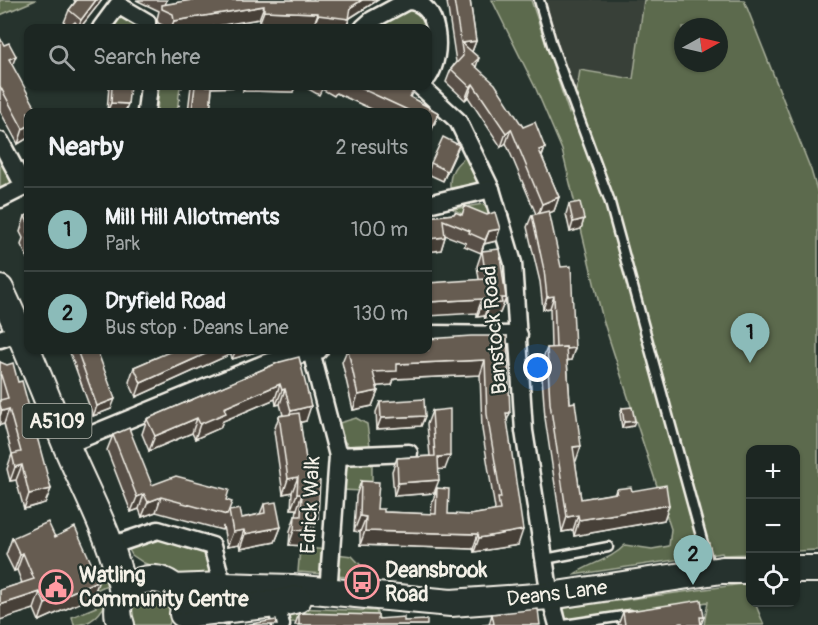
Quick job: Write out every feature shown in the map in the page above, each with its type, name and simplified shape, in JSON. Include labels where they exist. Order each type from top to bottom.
[{"type":"main road","name":"A5109","points":[[0,289],[21,343]]},
{"type":"main road","name":"A5109","points":[[26,354],[112,550],[123,593]]},
{"type":"main road","name":"A5109","points":[[112,550],[124,568],[147,579]]},
{"type":"main road","points":[[800,569],[818,569]]},
{"type":"main road","name":"Deans Lane","points":[[173,588],[223,586],[292,588],[451,603],[550,596],[711,572],[746,570]]},
{"type":"main road","points":[[121,625],[118,618],[118,607],[123,593],[138,581],[147,579],[162,580],[173,588],[180,597],[182,619]]},
{"type":"main road","name":"Deans Lane","points":[[182,619],[279,614],[328,592]]},
{"type":"street","points":[[368,24],[407,1],[412,1],[427,9],[437,46],[432,70]]},
{"type":"street","points":[[104,24],[118,5],[147,24]]},
{"type":"street","points":[[146,108],[149,90]]},
{"type":"street","name":"Banstock Road","points":[[424,90],[458,121],[491,189],[513,263],[524,431],[550,596],[558,625]]},
{"type":"street","points":[[0,141],[24,183]]},
{"type":"street","points":[[0,199],[24,187]]},
{"type":"street","points":[[432,203],[491,189]]},
{"type":"street","points":[[432,334],[519,335]]},
{"type":"street","points":[[66,445],[266,363],[300,354]]},
{"type":"street","name":"Edrick Walk","points":[[316,354],[338,456],[328,592]]},
{"type":"street","points":[[338,456],[410,453]]},
{"type":"street","points":[[112,550],[158,530],[213,546],[223,586]]},
{"type":"lane","points":[[539,0],[553,48],[609,199],[711,572]]},
{"type":"lane","points":[[545,559],[608,547]]},
{"type":"lane","points":[[564,625],[638,614]]},
{"type":"path","points":[[179,108],[181,90]]},
{"type":"shaded area","points":[[531,0],[644,0],[629,102],[569,114]]},
{"type":"green space","points":[[0,0],[36,0],[0,15]]},
{"type":"green space","points":[[492,0],[531,0],[569,113],[580,70],[633,79],[644,0],[744,0],[811,170],[818,194],[818,550],[800,551],[800,445],[746,445],[746,554],[723,555],[722,553],[573,575],[625,545],[652,549],[669,546],[671,529],[603,320],[562,150],[536,89]]},
{"type":"green space","points":[[413,6],[425,15],[427,24],[372,24],[389,13]]},
{"type":"green space","points":[[126,16],[138,24],[111,24],[117,17]]},
{"type":"green space","points":[[159,90],[180,90],[177,108],[157,108]]},
{"type":"green space","points":[[467,156],[478,177],[476,184],[450,188],[454,169]]},
{"type":"green space","points":[[0,158],[14,185],[0,192]]},
{"type":"green space","points":[[483,204],[488,208],[493,224],[482,225],[453,209]]},
{"type":"green space","points":[[356,418],[367,424],[370,446],[352,449],[343,440],[339,423]]},
{"type":"green space","points":[[372,459],[372,482],[362,491],[342,490],[344,473],[350,460]]},
{"type":"green space","points":[[156,537],[206,550],[217,581],[193,581],[144,563],[132,555],[127,546]]},
{"type":"green space","points":[[300,547],[326,550],[324,574],[298,572]]},
{"type":"green space","points":[[336,554],[352,556],[374,579],[335,576]]},
{"type":"green space","points":[[99,565],[107,585],[94,591],[85,571]]},
{"type":"green space","points":[[746,584],[746,607],[757,607],[764,625],[704,625],[708,602],[653,611],[650,609],[566,619],[564,608]]},
{"type":"green space","points":[[151,592],[162,597],[169,604],[172,613],[169,625],[133,625],[131,608],[135,599]]},
{"type":"green space","points":[[109,596],[104,607],[92,620],[74,625],[72,617],[96,607],[94,603]]},
{"type":"green space","points":[[293,608],[376,611],[382,625],[290,622],[288,615]]},
{"type":"building","points":[[77,0],[96,0],[81,20],[69,10]]},
{"type":"building","points":[[192,0],[362,0],[351,7],[349,19],[318,15],[318,13],[264,11],[264,6],[174,21],[173,14],[162,9],[162,5]]},
{"type":"building","points":[[454,0],[470,0],[476,41],[462,43],[479,58],[473,64],[495,84],[523,127],[535,122],[545,148],[539,150],[559,197],[542,204],[511,129],[506,133],[473,84],[470,87],[451,69],[463,56]]},
{"type":"building","points":[[0,38],[4,45],[9,43],[16,56],[9,59],[36,108],[24,108],[23,129],[0,86]]},
{"type":"building","points":[[112,90],[130,90],[128,104],[111,103]]},
{"type":"building","points":[[194,90],[212,90],[210,108],[192,108]]},
{"type":"building","points":[[365,90],[414,90],[410,97],[430,108],[404,108]]},
{"type":"building","points":[[432,109],[439,113],[432,126]]},
{"type":"building","points":[[443,137],[459,145],[447,171],[432,164]]},
{"type":"building","points":[[580,202],[584,219],[573,222],[569,204]]},
{"type":"building","points":[[465,206],[487,215],[495,212],[500,229],[489,231],[485,240],[443,220],[445,237],[432,239],[432,217],[455,212],[462,215]]},
{"type":"building","points":[[549,211],[561,267],[571,266],[575,348],[556,348],[554,296],[547,297],[544,270],[532,215]]},
{"type":"building","points":[[499,249],[506,298],[501,298],[502,303],[490,304],[490,301],[483,302],[482,299],[432,302],[432,283],[486,279],[482,251]]},
{"type":"building","points":[[507,336],[510,413],[506,413],[523,530],[479,538],[478,534],[365,531],[366,517],[360,516],[361,481],[379,482],[377,509],[384,509],[384,512],[436,514],[437,488],[449,489],[448,514],[470,515],[500,510],[498,498],[501,498],[487,414],[485,360],[397,364],[397,371],[373,372],[378,391],[358,395],[349,354],[432,354],[432,339]]},
{"type":"building","points":[[566,347],[570,403],[575,402],[581,446],[573,447],[581,499],[617,493],[616,489],[631,487],[632,491],[666,485],[669,505],[579,520],[578,515],[567,517],[550,403],[547,348]]},
{"type":"building","points":[[78,354],[98,354],[115,399],[97,406]]},
{"type":"building","points":[[165,354],[205,354],[141,383],[134,367]]},
{"type":"building","points":[[299,357],[311,406],[291,411],[285,389],[282,390],[280,384],[224,408],[226,413],[200,424],[197,418],[155,436],[147,419],[280,362]]},
{"type":"building","points":[[0,362],[7,365],[13,363],[18,382],[22,381],[51,489],[29,494],[22,465],[15,467],[12,454],[21,452],[9,409],[2,411],[0,405],[0,400],[8,398],[0,375]]},
{"type":"building","points":[[424,399],[425,416],[381,418],[380,402]]},
{"type":"building","points":[[632,407],[635,421],[624,422],[622,408]]},
{"type":"building","points":[[450,409],[450,456],[438,457],[439,480],[398,483],[397,458],[435,456],[432,411]]},
{"type":"building","points":[[299,413],[309,480],[320,481],[318,518],[312,518],[311,531],[294,530],[295,516],[301,516],[302,494],[297,494],[298,477],[288,479],[279,416]]},
{"type":"building","points":[[129,428],[152,485],[176,476],[229,490],[226,500],[232,502],[227,515],[161,497],[148,502],[144,494],[137,497],[113,435]]},
{"type":"building","points":[[276,502],[281,527],[245,534],[244,530],[233,532],[229,511],[240,509],[242,518],[265,513],[264,504]]},
{"type":"building","points":[[48,522],[55,537],[75,527],[99,580],[45,604],[40,592],[0,605],[0,590],[34,579],[23,553],[20,555],[12,538]]},
{"type":"building","points":[[701,600],[704,617],[700,617],[701,625],[682,625],[682,623],[625,625],[623,612]]},
{"type":"building","points":[[538,609],[540,625],[482,625],[494,624],[492,614]]},
{"type":"building","points":[[299,613],[378,615],[378,619],[404,617],[404,621],[427,620],[427,625],[299,625]]},
{"type":"building","points":[[276,620],[277,625],[244,625]]},
{"type":"place","name":"Mill Hill Allotments","points":[[750,363]]},
{"type":"place","name":"Deansbrook Road","points":[[362,582]]},
{"type":"place","name":"Dryfield Road","points":[[693,585]]},
{"type":"place","name":"Watling Community Centre","points":[[56,587]]}]
